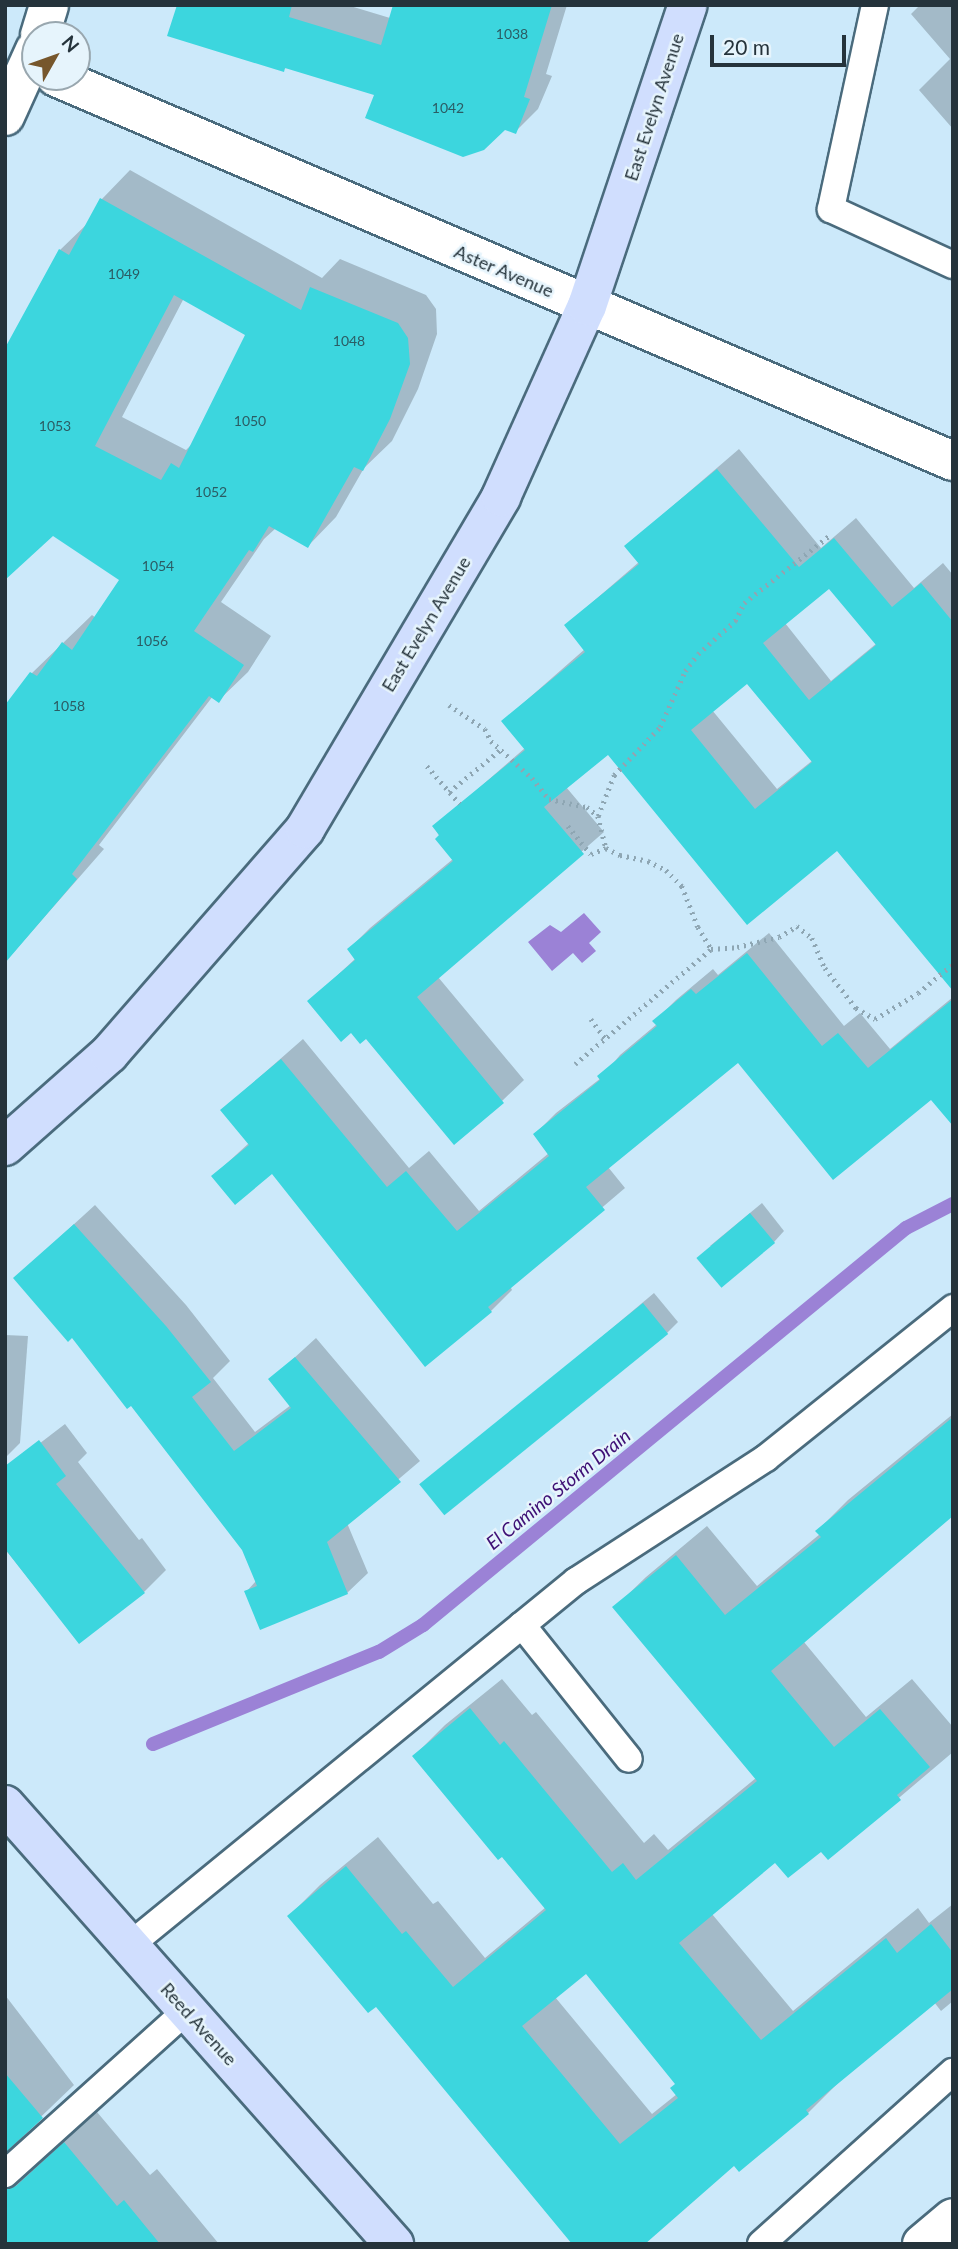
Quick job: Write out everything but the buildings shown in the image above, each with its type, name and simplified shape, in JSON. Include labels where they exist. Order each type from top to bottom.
[{"type":"main road","name":"East Evelyn Avenue","points":[[5,1146],[109,1054],[305,829],[501,497],[587,306],[688,5]]},
{"type":"main road","name":"Reed Avenue","points":[[5,1805],[394,2244]]},
{"type":"street","name":"Aster Avenue","points":[[91,82],[587,306],[953,461]]},
{"type":"street","points":[[5,116],[21,83]]},
{"type":"street","points":[[922,2244],[953,2218]]},
{"type":"lane","points":[[875,5],[831,209],[953,265]]},
{"type":"lane","points":[[130,1945],[576,1581],[766,1458],[953,1308]]},
{"type":"lane","points":[[522,1625],[629,1759]]},
{"type":"lane","points":[[5,2174],[187,2010]]},
{"type":"lane","points":[[761,2244],[953,2072]]},
{"type":"path","points":[[597,816],[614,775],[660,727],[685,671],[698,654],[735,621],[744,603],[830,536]]},
{"type":"path","points":[[449,705],[476,721],[500,750],[549,799],[587,807],[597,816],[606,848],[620,855],[648,861],[674,878],[682,886],[698,927],[711,949]]},
{"type":"path","points":[[449,792],[500,750]]},
{"type":"path","points":[[427,766],[460,804]]},
{"type":"path","points":[[568,826],[590,856],[606,848]]},
{"type":"path","points":[[575,1064],[711,949],[766,940],[797,926],[812,938],[825,968],[856,1008],[875,1019],[918,993],[953,964]]},
{"type":"path","points":[[591,1019],[605,1038]]},
{"type":"shaded area","points":[[584,913],[601,932],[589,943],[596,951],[582,963],[573,953],[552,971],[528,942],[550,925],[561,932]]},
{"type":"waterway","name":"El Camino Storm Drain","points":[[153,1744],[379,1652],[423,1625],[906,1228],[953,1204]]}]
